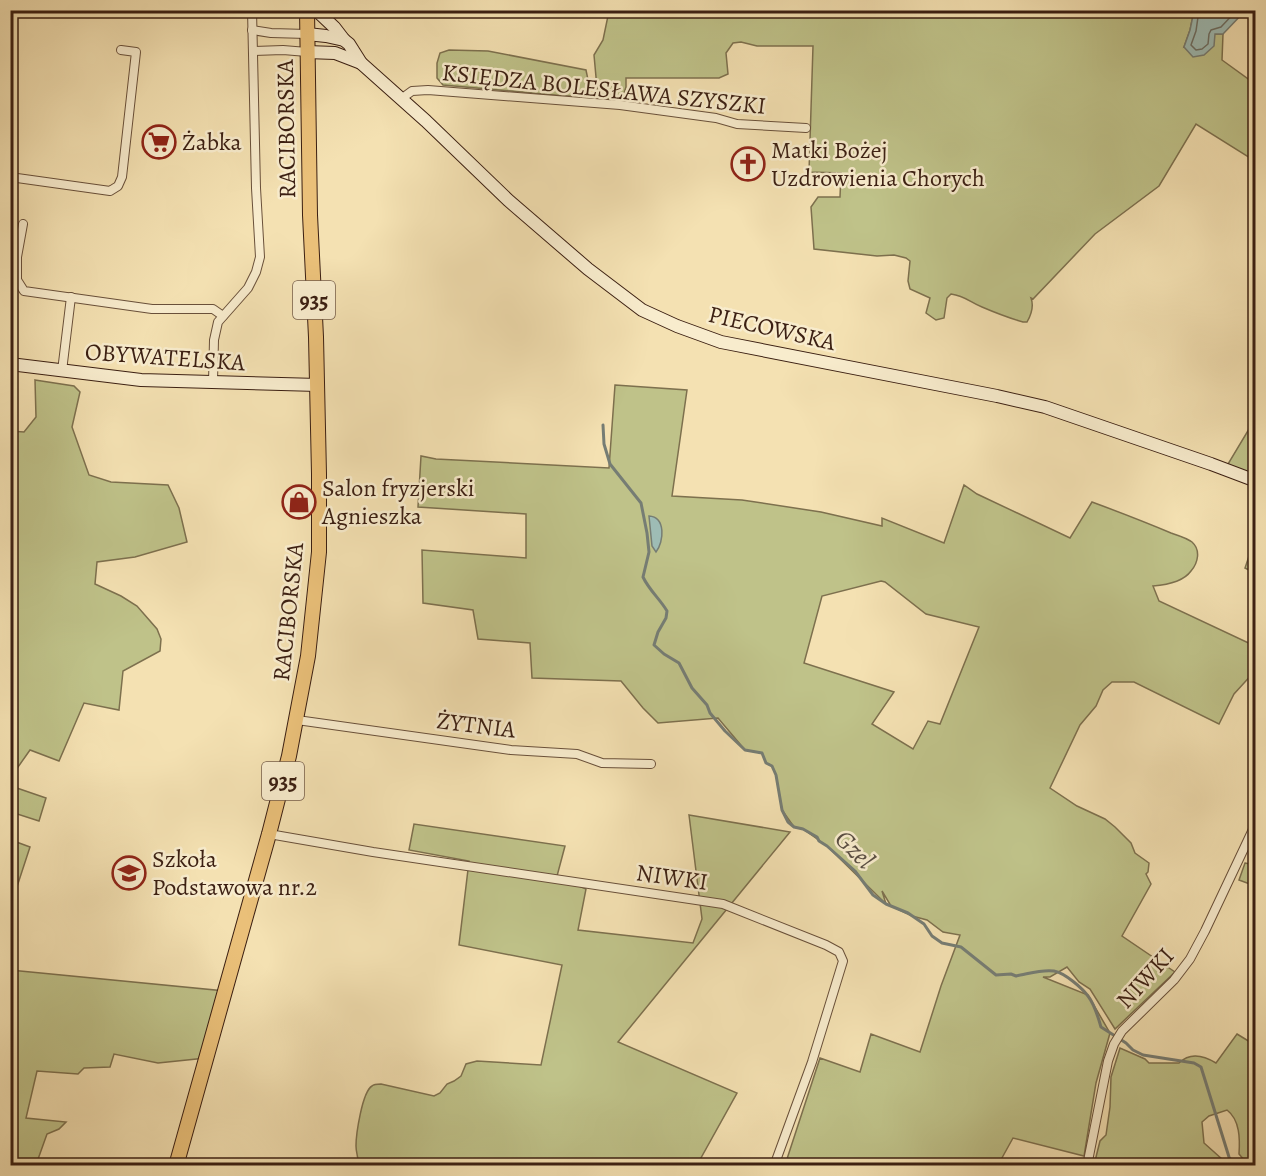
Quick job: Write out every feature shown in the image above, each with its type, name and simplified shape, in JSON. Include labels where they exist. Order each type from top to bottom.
[{"type":"main road","name":"RACIBORSKA","points":[[176,1166],[269,834],[297,720],[308,656],[319,552],[319,474],[318,385],[310,215],[307,10]]},
{"type":"street","points":[[213,382],[214,340],[218,322],[248,288],[260,257],[252,10]]},
{"type":"street","name":"PIECOWSKA","points":[[316,10],[349,44],[361,63],[508,200],[588,269],[642,310],[721,342],[1045,407],[1256,481]]},
{"type":"street","points":[[252,30],[307,34],[344,40]]},
{"type":"street","points":[[10,177],[110,191],[118,186],[122,177],[136,52],[121,50]]},
{"type":"street","points":[[253,51],[307,52]]},
{"type":"street","name":"PIECOWSKA","points":[[307,52],[335,53],[361,63]]},
{"type":"street","name":"KSIĘDZA BOLESŁAWA SZYSZKI","points":[[401,99],[412,91],[428,90],[620,105],[716,118],[737,124],[806,128]]},
{"type":"street","points":[[23,224],[17,257],[17,280],[24,291],[152,309],[213,309],[224,316]]},
{"type":"street","points":[[62,371],[71,297]]},
{"type":"street","name":"OBYWATELSKA","points":[[10,364],[141,380],[318,385]]},
{"type":"street","name":"ŻYTNIA","points":[[297,720],[511,750],[577,754],[602,763],[651,764]]},
{"type":"street","name":"NIWKI","points":[[1087,1166],[1108,1061],[1114,1044],[1122,1031],[1174,980],[1190,959],[1256,823]]},
{"type":"street","name":"NIWKI","points":[[269,834],[373,852],[723,904],[839,952],[843,961],[812,1062],[774,1166]]},
{"type":"green space","points":[[609,11],[1194,11],[1184,47],[1215,34],[1223,34],[1222,60],[1255,84],[1255,146],[1250,158],[1196,124],[1159,186],[1095,234],[1033,299],[1031,298],[1032,310],[1027,322],[1002,315],[951,294],[947,298],[944,318],[936,320],[926,313],[930,298],[910,289],[908,281],[910,261],[906,258],[894,255],[877,256],[814,249],[811,207],[818,197],[840,197],[841,173],[809,172],[813,46],[757,46],[741,42],[733,43],[726,53],[728,74],[719,78],[626,78],[622,99],[598,99],[594,55],[603,40]]},
{"type":"green space","points":[[449,50],[488,51],[586,70],[588,89],[584,96],[565,96],[443,85],[437,78],[437,63],[440,53]]},
{"type":"green space","points":[[35,380],[74,386],[80,392],[72,427],[89,475],[111,482],[168,485],[179,508],[187,542],[135,557],[97,562],[95,584],[137,606],[157,629],[161,639],[160,651],[123,671],[119,710],[84,703],[59,761],[30,750],[11,777],[11,431],[24,432],[36,417]]},
{"type":"green space","points":[[615,385],[687,390],[672,496],[742,500],[821,512],[882,526],[882,518],[944,543],[964,485],[977,494],[1070,538],[1092,502],[1185,538],[1195,545],[1197,560],[1188,575],[1174,582],[1153,586],[1159,601],[1255,646],[1255,671],[1234,694],[1219,724],[1134,682],[1112,682],[1103,690],[1096,706],[1080,725],[1050,788],[1077,806],[1105,819],[1131,843],[1135,853],[1149,863],[1146,874],[1151,884],[1122,936],[1175,972],[1115,1029],[1090,989],[1079,982],[1067,967],[1050,977],[1043,977],[1088,995],[1110,1033],[1096,1083],[1084,1156],[1013,1138],[998,1165],[785,1165],[820,1058],[860,1072],[871,1034],[920,1052],[960,935],[943,932],[927,920],[891,906],[882,891],[886,904],[827,846],[803,829],[794,827],[782,810],[776,775],[772,766],[766,763],[762,753],[745,750],[718,718],[658,723],[621,681],[532,678],[530,643],[478,639],[473,610],[423,603],[422,550],[526,558],[526,514],[418,507],[421,456],[436,459],[609,468]],"holes":[[[881,581],[926,614],[979,627],[940,724],[928,721],[913,749],[872,724],[894,692],[804,663],[822,596]]]},
{"type":"green space","points":[[1255,419],[1255,485],[1228,464]]},
{"type":"green space","points":[[1255,538],[1255,573],[1245,568]]},
{"type":"green space","points":[[11,786],[46,798],[39,821],[11,812]]},
{"type":"green space","points":[[689,815],[790,832],[618,1042],[737,1093],[697,1165],[358,1165],[356,1146],[358,1124],[365,1096],[373,1085],[381,1084],[434,1096],[440,1093],[447,1084],[461,1076],[466,1064],[477,1061],[541,1065],[562,965],[459,945],[469,861],[409,850],[414,824],[565,846],[557,876],[586,889],[578,930],[693,943],[702,919]]},
{"type":"green space","points":[[10,840],[30,847],[11,905]]},
{"type":"green space","points":[[1245,863],[1255,865],[1255,886],[1239,880]]},
{"type":"green space","points":[[10,970],[225,991],[206,1058],[158,1063],[114,1054],[110,1067],[84,1068],[78,1074],[37,1071],[26,1118],[66,1122],[59,1129],[47,1134],[37,1162],[51,1165],[11,1165]]},
{"type":"green space","points":[[1237,1034],[1255,1045],[1255,1165],[1245,1161],[1239,1154],[1237,1124],[1227,1110],[1209,1116],[1202,1122],[1204,1143],[1226,1165],[1094,1165],[1100,1141],[1106,1135],[1111,1077],[1120,1048],[1149,1063],[1179,1063],[1188,1057],[1197,1056],[1216,1063]]},
{"type":"water","points":[[1194,10],[1244,11],[1223,34],[1215,34],[1214,46],[1204,55],[1193,57],[1184,47]]},
{"type":"water","points":[[649,516],[655,517],[661,525],[661,542],[656,552],[652,546]]},
{"type":"waterway","name":"Gzel","points":[[603,425],[604,444],[610,464],[641,503],[649,552],[643,577],[667,611],[654,645],[679,663],[692,688],[725,731],[745,750],[762,753],[766,763],[772,766],[776,775],[782,810],[788,822],[817,837],[855,871],[873,895],[924,924],[932,936],[942,943],[961,947],[996,975],[1016,976],[1045,971],[1058,972],[1073,981],[1088,996],[1101,1027],[1133,1050],[1143,1055],[1194,1063],[1201,1067],[1229,1157],[1235,1166]]},
{"type":"place","name":"Żabka","points":[[159,142]]},
{"type":"place","name":"Matki Bożej Uzdrowienia Chorych","points":[[748,164]]},
{"type":"place","name":"Salon fryzjerski Agnieszka","points":[[299,502]]},
{"type":"place","name":"Szkoła Podstawowa nr.2","points":[[129,873]]}]
